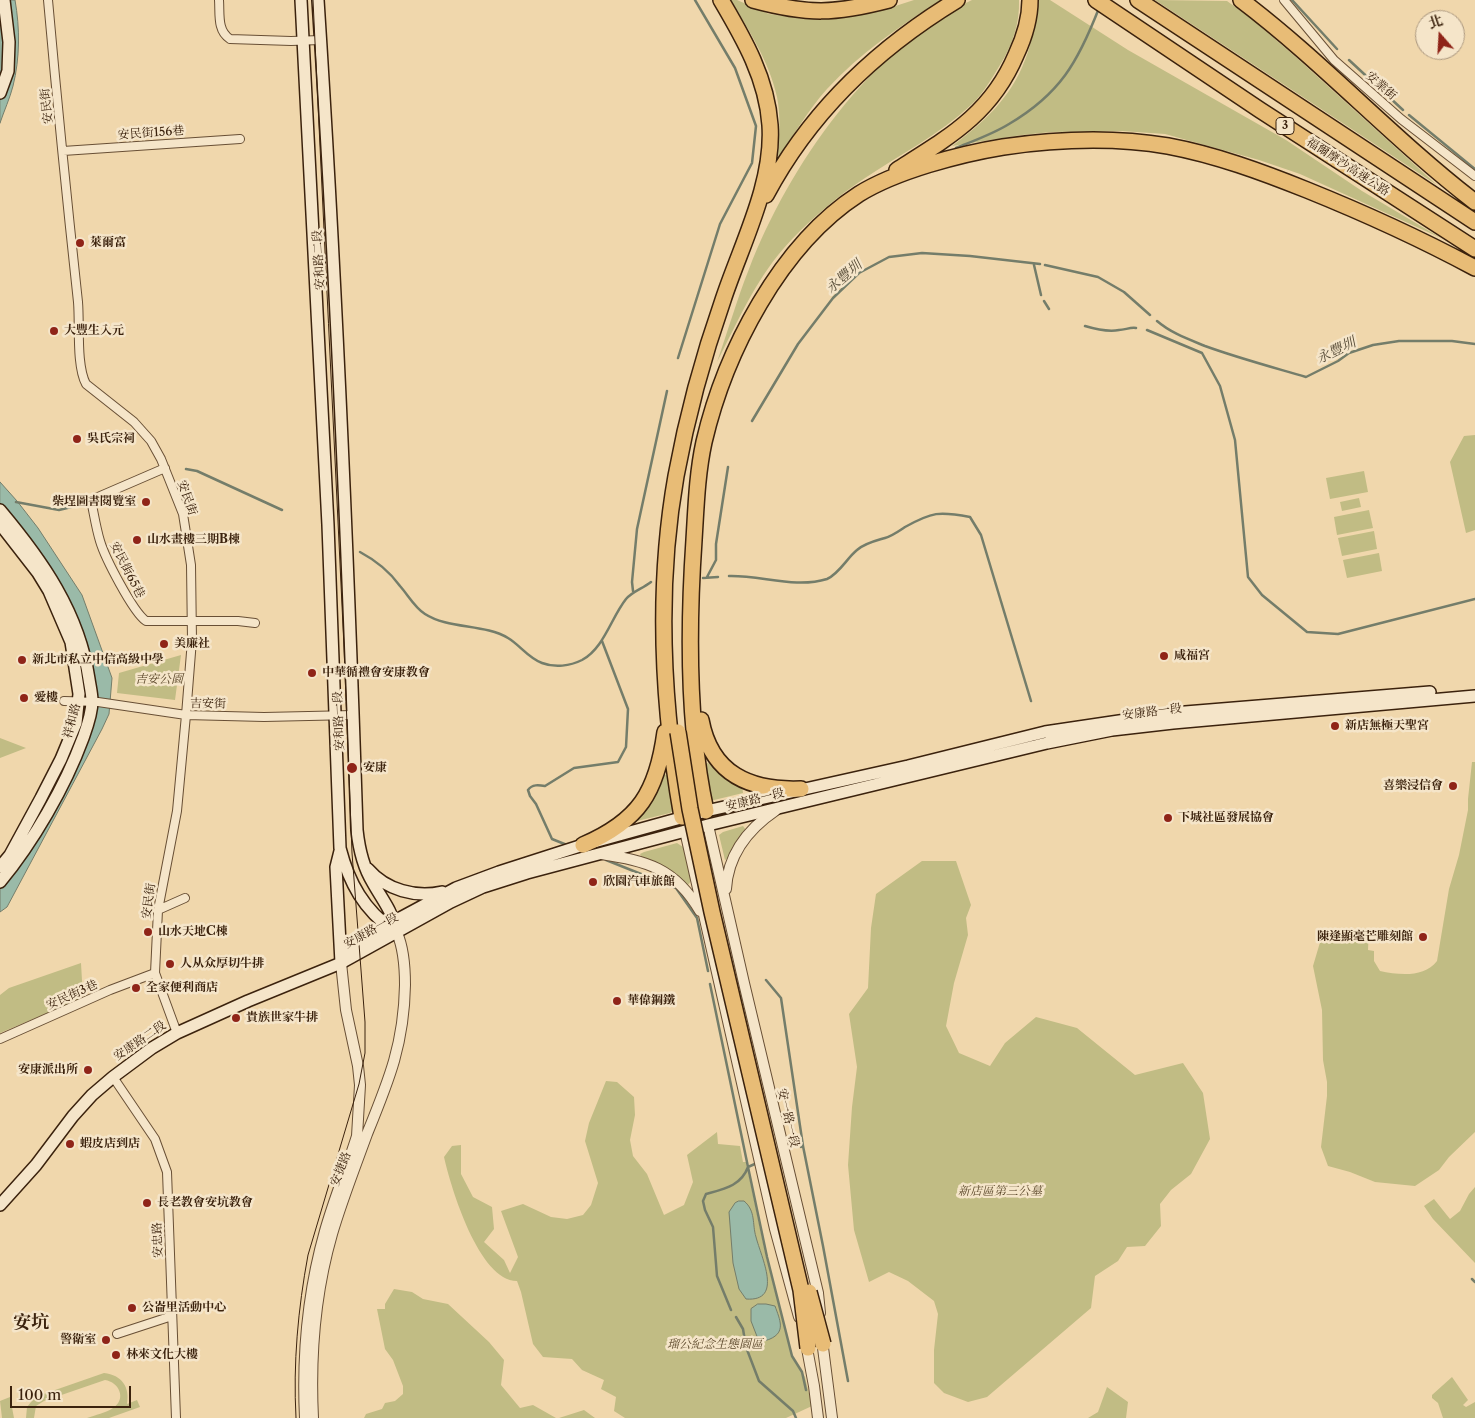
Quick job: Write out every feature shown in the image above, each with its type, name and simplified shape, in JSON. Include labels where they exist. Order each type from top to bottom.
[{"type":"highway","points":[[583,845],[616,828],[630,817],[645,799],[652,786],[661,758],[666,726],[663,654],[664,604],[670,518],[683,439],[710,338],[750,225],[768,163],[770,124],[766,99],[754,61],[721,0]]},
{"type":"highway","points":[[753,0],[790,9],[822,12],[846,10],[889,0]]},
{"type":"highway","points":[[682,731],[680,648],[684,557],[694,468],[704,445],[725,373],[755,312],[773,282],[795,254],[821,226],[860,194],[942,142],[985,106],[1007,75],[1023,40],[1030,9],[1030,0]]},
{"type":"highway","name":"福爾摩沙高速公路","points":[[1096,0],[1260,110],[1475,249]]},
{"type":"highway","name":"福爾摩沙高速公路","points":[[1138,0],[1475,222]]},
{"type":"highway","points":[[1241,0],[1309,56],[1437,173],[1475,202]]},
{"type":"highway","points":[[1257,0],[1309,56]]},
{"type":"highway","points":[[750,225],[780,168],[802,136],[828,105],[865,67],[907,34],[956,1]]},
{"type":"highway","points":[[860,194],[915,170],[952,158],[987,150],[1052,141],[1138,142],[1196,152],[1275,177],[1347,206],[1475,268]]},
{"type":"highway","points":[[683,439],[684,465],[678,528],[672,636],[674,688],[696,799],[815,1346]]},
{"type":"highway","points":[[704,445],[696,508],[692,569],[691,666],[696,743],[707,818]]},
{"type":"highway","points":[[691,666],[702,726],[707,742],[720,764],[736,777],[759,786],[785,790],[801,789]]},
{"type":"highway","points":[[666,706],[684,824]]},
{"type":"main road","points":[[0,92],[8,71],[9,42],[4,0]]},
{"type":"main road","name":"安和路二段","points":[[301,0],[328,514]]},
{"type":"main road","name":"安和路二段","points":[[318,0],[333,257],[345,518]]},
{"type":"main road","points":[[314,258],[333,257]]},
{"type":"main road","name":"祥和路","points":[[0,510],[54,582],[72,615],[85,654],[95,702],[72,768],[20,858],[0,882]]},
{"type":"main road","name":"安和路一段","points":[[328,514],[340,848],[336,867],[341,963]]},
{"type":"main road","name":"安和路一段","points":[[345,518],[357,830],[364,863],[372,883],[388,906],[393,927]]},
{"type":"main road","name":"祥和路","points":[[0,524],[38,573],[49,591],[70,642],[78,702],[76,723],[61,759],[10,855],[0,867]]},
{"type":"main road","name":"安康路一段","points":[[341,963],[351,949],[393,927],[456,888],[583,845],[684,824],[801,789],[1045,732],[1125,719],[1172,713],[1475,688]]},
{"type":"main road","name":"安康路一段","points":[[707,818],[778,808],[1047,742],[1112,730],[1209,719],[1475,696]]},
{"type":"main road","name":"安康路一段","points":[[393,927],[483,886],[600,854],[684,824]]},
{"type":"main road","name":"安和路一段","points":[[340,848],[356,891],[370,911],[393,927]]},
{"type":"main road","points":[[364,863],[375,876],[402,891],[426,894],[439,893],[456,888]]},
{"type":"main road","name":"安康路二段","points":[[0,1205],[36,1165],[73,1116],[92,1095],[152,1048],[177,1033],[248,1001],[341,963]]},
{"type":"street","name":"安民街","points":[[48,0],[71,252],[80,321],[82,376],[90,388],[134,422],[151,441],[165,468],[183,514],[192,565],[192,621],[186,715],[177,811],[158,910],[155,973],[177,1033]]},
{"type":"street","points":[[219,0],[222,31],[230,39],[321,40]]},
{"type":"street","name":"安業街","points":[[1284,0],[1334,60],[1401,119],[1475,176]]},
{"type":"street","name":"安民街156巷","points":[[63,151],[240,139]]},
{"type":"street","name":"安民街65巷","points":[[165,468],[91,500],[101,543],[139,616],[146,621],[192,621]]},
{"type":"street","points":[[192,621],[255,623]]},
{"type":"street","name":"吉安街","points":[[64,701],[95,702],[186,715],[353,715]]},
{"type":"street","points":[[725,900],[728,871],[739,845],[760,820],[778,808]]},
{"type":"street","name":"安一路一段","points":[[707,818],[744,983],[818,1293],[815,1346],[818,1418]]},
{"type":"street","name":"安一路一段","points":[[684,824],[775,1229],[815,1346],[832,1418]]},
{"type":"street","points":[[600,854],[641,861],[667,873],[688,892],[705,918]]},
{"type":"street","points":[[158,910],[185,898]]},
{"type":"street","name":"安捷路","points":[[305,1418],[305,1363],[308,1320],[325,1232],[389,1079],[403,1028],[405,976],[402,946],[393,927]]},
{"type":"street","name":"安捷路","points":[[313,1418],[313,1355],[322,1283],[332,1236],[354,1160],[357,1136],[360,1085],[346,1010],[341,963]]},
{"type":"street","points":[[718,975],[741,970]]},
{"type":"street","name":"安民街3巷","points":[[0,1039],[110,990],[155,973]]},
{"type":"street","name":"安忠路","points":[[113,1077],[155,1139],[167,1172],[176,1418]]},
{"type":"street","points":[[117,1334],[172,1316]]},
{"type":"green space","points":[[731,0],[737,0],[769,14],[805,19],[845,17],[880,11],[914,0],[941,0],[881,41],[839,76],[814,105],[778,158],[779,112],[777,97],[769,71],[758,47]]},
{"type":"green space","points":[[972,0],[1019,0],[1017,26],[1012,42],[987,86],[975,101],[959,115],[933,135],[843,193],[793,238],[755,288],[717,362],[749,269],[766,229],[810,151],[837,114],[867,79],[899,48],[935,22]]},
{"type":"green space","points":[[1037,0],[1050,0],[1128,50],[1286,140],[1362,191],[1441,238],[1300,174],[1259,160],[1165,134],[1122,131],[1051,132],[952,146],[995,109],[1019,74],[1030,46]]},
{"type":"green space","points":[[1155,0],[1227,1],[1253,20],[1298,59],[1437,185]]},
{"type":"green space","points":[[1475,435],[1475,530],[1466,533],[1450,462],[1464,436]]},
{"type":"green space","points":[[1364,471],[1368,492],[1330,499],[1326,478]]},
{"type":"green space","points":[[1359,498],[1361,507],[1342,511],[1340,502]]},
{"type":"green space","points":[[1369,510],[1373,528],[1337,535],[1334,517]]},
{"type":"green space","points":[[1374,531],[1377,549],[1342,556],[1338,538]]},
{"type":"green space","points":[[1379,553],[1382,571],[1347,578],[1343,560]]},
{"type":"green space","name":"吉安公園","points":[[181,655],[175,700],[117,693],[119,673]]},
{"type":"green space","points":[[0,738],[26,748],[0,758]]},
{"type":"green space","points":[[1472,762],[1475,762],[1475,1132],[1449,1157],[1439,1170],[1415,1186],[1375,1182],[1328,1166],[1321,1147],[1327,1082],[1323,1060],[1322,1010],[1313,966],[1321,939],[1337,933],[1369,928],[1368,950],[1374,951],[1374,961],[1380,971],[1395,974],[1418,973],[1432,966],[1437,961],[1449,889],[1459,855],[1468,810]]},
{"type":"green space","points":[[708,763],[742,785],[743,793],[710,801],[705,764]]},
{"type":"green space","points":[[664,774],[669,776],[675,809],[670,813],[637,821]]},
{"type":"green space","points":[[743,826],[746,830],[725,860],[719,835]]},
{"type":"green space","points":[[677,843],[683,847],[691,881],[688,885],[670,870],[640,854]]},
{"type":"green space","name":"新店區第三公墓","points":[[922,861],[956,861],[971,905],[966,918],[968,935],[954,983],[946,1026],[959,1053],[990,1066],[1005,1043],[1036,1017],[1077,1028],[1135,1075],[1183,1063],[1203,1093],[1210,1139],[1191,1174],[1171,1190],[1160,1204],[1161,1226],[1145,1246],[1127,1247],[1118,1261],[1095,1276],[1091,1308],[987,1397],[968,1402],[944,1393],[934,1383],[934,1350],[938,1314],[934,1301],[908,1281],[889,1272],[869,1282],[854,1230],[848,1165],[857,1067],[849,1014],[868,988],[871,928],[876,894]]},
{"type":"green space","points":[[81,963],[83,998],[0,1033],[0,995],[9,988]]},
{"type":"green space","name":"瑠公紀念生態園區","points":[[606,1081],[617,1082],[634,1097],[635,1115],[630,1140],[633,1156],[647,1174],[664,1215],[684,1205],[693,1182],[687,1155],[717,1132],[718,1144],[740,1146],[743,1162],[746,1162],[766,1257],[792,1356],[805,1377],[812,1406],[786,1418],[625,1418],[614,1411],[616,1397],[601,1389],[604,1380],[582,1370],[572,1359],[543,1357],[533,1344],[517,1281],[503,1277],[491,1266],[479,1250],[460,1210],[444,1157],[452,1146],[461,1145],[461,1174],[473,1197],[492,1207],[494,1229],[484,1242],[504,1260],[510,1273],[518,1257],[501,1211],[523,1204],[551,1217],[567,1219],[583,1215],[591,1205],[598,1183],[585,1141],[589,1123]]},
{"type":"green space","points":[[1475,1187],[1475,1263],[1433,1219],[1424,1206],[1434,1199],[1450,1219],[1460,1211]]},
{"type":"green space","points":[[394,1289],[412,1292],[423,1299],[448,1304],[489,1342],[504,1360],[501,1385],[520,1408],[533,1405],[556,1418],[364,1418],[366,1414],[382,1409],[385,1403],[395,1401],[403,1394],[403,1386],[393,1360],[385,1349],[377,1309],[385,1309],[385,1304]]},
{"type":"green space","points":[[104,1373],[116,1376],[126,1387],[127,1404],[137,1400],[140,1407],[109,1418],[87,1418],[110,1410],[120,1400],[120,1391],[117,1387],[110,1381],[105,1380],[44,1401],[36,1406],[34,1418],[26,1418],[27,1407],[35,1397]]},
{"type":"green space","points":[[1452,1377],[1468,1400],[1463,1405],[1466,1407],[1475,1402],[1475,1418],[1443,1418],[1438,1403],[1432,1398],[1432,1395]]},
{"type":"green space","points":[[1107,1387],[1128,1402],[1126,1418],[1088,1418],[1098,1412]]},
{"type":"green space","points":[[10,1397],[14,1418],[2,1418],[0,1401]]},
{"type":"green space","points":[[584,1410],[595,1418],[559,1418]]},
{"type":"shaded area","points":[[0,0],[15,0],[18,21],[18,43],[17,65],[13,86],[0,123]]},
{"type":"shaded area","points":[[0,482],[38,528],[82,595],[112,678],[109,714],[102,729],[7,907],[0,912],[0,863],[43,784],[77,741],[95,689],[91,656],[83,631],[0,515]]},
{"type":"shaded area","points":[[744,1201],[752,1213],[755,1232],[765,1266],[767,1286],[764,1293],[758,1298],[746,1299],[739,1289],[733,1263],[729,1212],[735,1203]]},
{"type":"shaded area","points":[[758,1304],[775,1306],[780,1321],[778,1333],[767,1340],[758,1339],[751,1321],[751,1309]]},
{"type":"waterway","points":[[678,358],[720,224],[752,163],[756,126],[735,68],[695,0]]},
{"type":"waterway","points":[[1292,0],[1337,49]]},
{"type":"waterway","points":[[956,148],[1003,128],[1042,101],[1075,61],[1099,8]]},
{"type":"waterway","points":[[1349,60],[1403,110]]},
{"type":"waterway","points":[[1409,115],[1475,169]]},
{"type":"waterway","name":"永豐圳","points":[[752,421],[798,344],[833,298],[859,273],[889,257],[922,253],[1040,264]]},
{"type":"waterway","points":[[1034,265],[1041,295]]},
{"type":"waterway","name":"永豐圳","points":[[1045,265],[1098,277],[1124,292],[1150,315]]},
{"type":"waterway","points":[[1044,301],[1049,309]]},
{"type":"waterway","name":"永豐圳","points":[[1157,321],[1174,332],[1205,346],[1306,377],[1338,361],[1349,353],[1373,345],[1399,341],[1452,341],[1475,344]]},
{"type":"waterway","points":[[1085,326],[1110,331],[1136,328]]},
{"type":"waterway","points":[[1147,330],[1202,353],[1220,386],[1235,440],[1248,577],[1262,595],[1307,632],[1338,634],[1475,599]]},
{"type":"waterway","points":[[633,591],[632,582],[637,529],[667,391]]},
{"type":"waterway","name":"永豐圳","points":[[707,577],[716,560],[716,544],[728,467]]},
{"type":"waterway","points":[[186,469],[197,471],[282,510]]},
{"type":"waterway","points":[[16,502],[59,510],[88,503]]},
{"type":"waterway","points":[[729,576],[803,583],[815,582],[831,577],[853,553],[870,542],[890,536],[922,518],[936,514],[970,517],[981,535],[1031,701]]},
{"type":"waterway","points":[[360,552],[387,571],[415,605],[425,614],[444,622],[489,630],[499,634],[508,638],[537,661],[547,665],[562,666],[573,664],[590,655],[602,640],[626,599],[651,582]]},
{"type":"waterway","name":"永豐圳","points":[[703,578],[718,577]]},
{"type":"waterway","points":[[567,845],[552,839],[528,790],[538,785],[545,786],[574,768],[618,762],[626,747],[628,709],[602,641]]},
{"type":"waterway","points":[[606,860],[676,888],[697,918],[708,971]]},
{"type":"waterway","points":[[766,980],[781,998],[803,1146],[801,1147]]},
{"type":"waterway","points":[[710,984],[748,1167],[741,1179],[736,1183],[706,1194],[703,1201],[713,1227],[717,1276],[731,1310]]},
{"type":"waterway","points":[[803,1146],[848,1381]]},
{"type":"waterway","points":[[757,1163],[748,1167],[767,1257],[792,1356],[802,1372],[806,1390]]},
{"type":"waterway","points":[[1472,1279],[1475,1282]]},
{"type":"waterway","points":[[736,1317],[743,1329],[746,1347],[759,1381],[793,1411],[796,1418]]},
{"type":"tram line","points":[[296,1418],[297,1336],[308,1255],[359,1084],[365,1053],[365,1022],[352,853],[313,0]]},
{"type":"place","name":"萊爾富","points":[[80,243]]},
{"type":"place","name":"大豐生入元","points":[[54,331]]},
{"type":"place","name":"吳氏宗祠","points":[[77,439]]},
{"type":"place","name":"柴埕圖書閱覽室","points":[[146,502]]},
{"type":"place","name":"山水畫樓三期B棟","points":[[137,540]]},
{"type":"place","name":"美廉社","points":[[164,644]]},
{"type":"place","name":"咸福宮","points":[[1164,656]]},
{"type":"place","name":"新北市私立中信高級中學","points":[[22,660]]},
{"type":"place","name":"中華循禮會安康教會","points":[[312,673]]},
{"type":"place","name":"愛樓","points":[[24,698]]},
{"type":"place","name":"新店無極天聖宮","points":[[1335,726]]},
{"type":"place","name":"安康","points":[[352,768]]},
{"type":"place","name":"喜樂浸信會","points":[[1453,786]]},
{"type":"place","name":"下城社區發展協會","points":[[1168,818]]},
{"type":"place","name":"欣園汽車旅館","points":[[593,882]]},
{"type":"place","name":"山水天地C棟","points":[[148,932]]},
{"type":"place","name":"陳逢顯毫芒雕刻館","points":[[1423,937]]},
{"type":"place","name":"人从众厚切牛排","points":[[170,964]]},
{"type":"place","name":"全家便利商店","points":[[136,988]]},
{"type":"place","name":"華偉鋼鐵","points":[[617,1001]]},
{"type":"place","name":"貴族世家牛排","points":[[236,1018]]},
{"type":"place","name":"安康派出所","points":[[88,1070]]},
{"type":"place","name":"蝦皮店到店","points":[[70,1144]]},
{"type":"place","name":"長老教會安坑教會","points":[[147,1203]]},
{"type":"place","name":"公崙里活動中心","points":[[132,1308]]},
{"type":"place","name":"警衛室","points":[[106,1340]]},
{"type":"place","name":"林來文化大樓","points":[[116,1355]]},
{"type":"district","name":"安坑","points":[[31,1323]]}]
